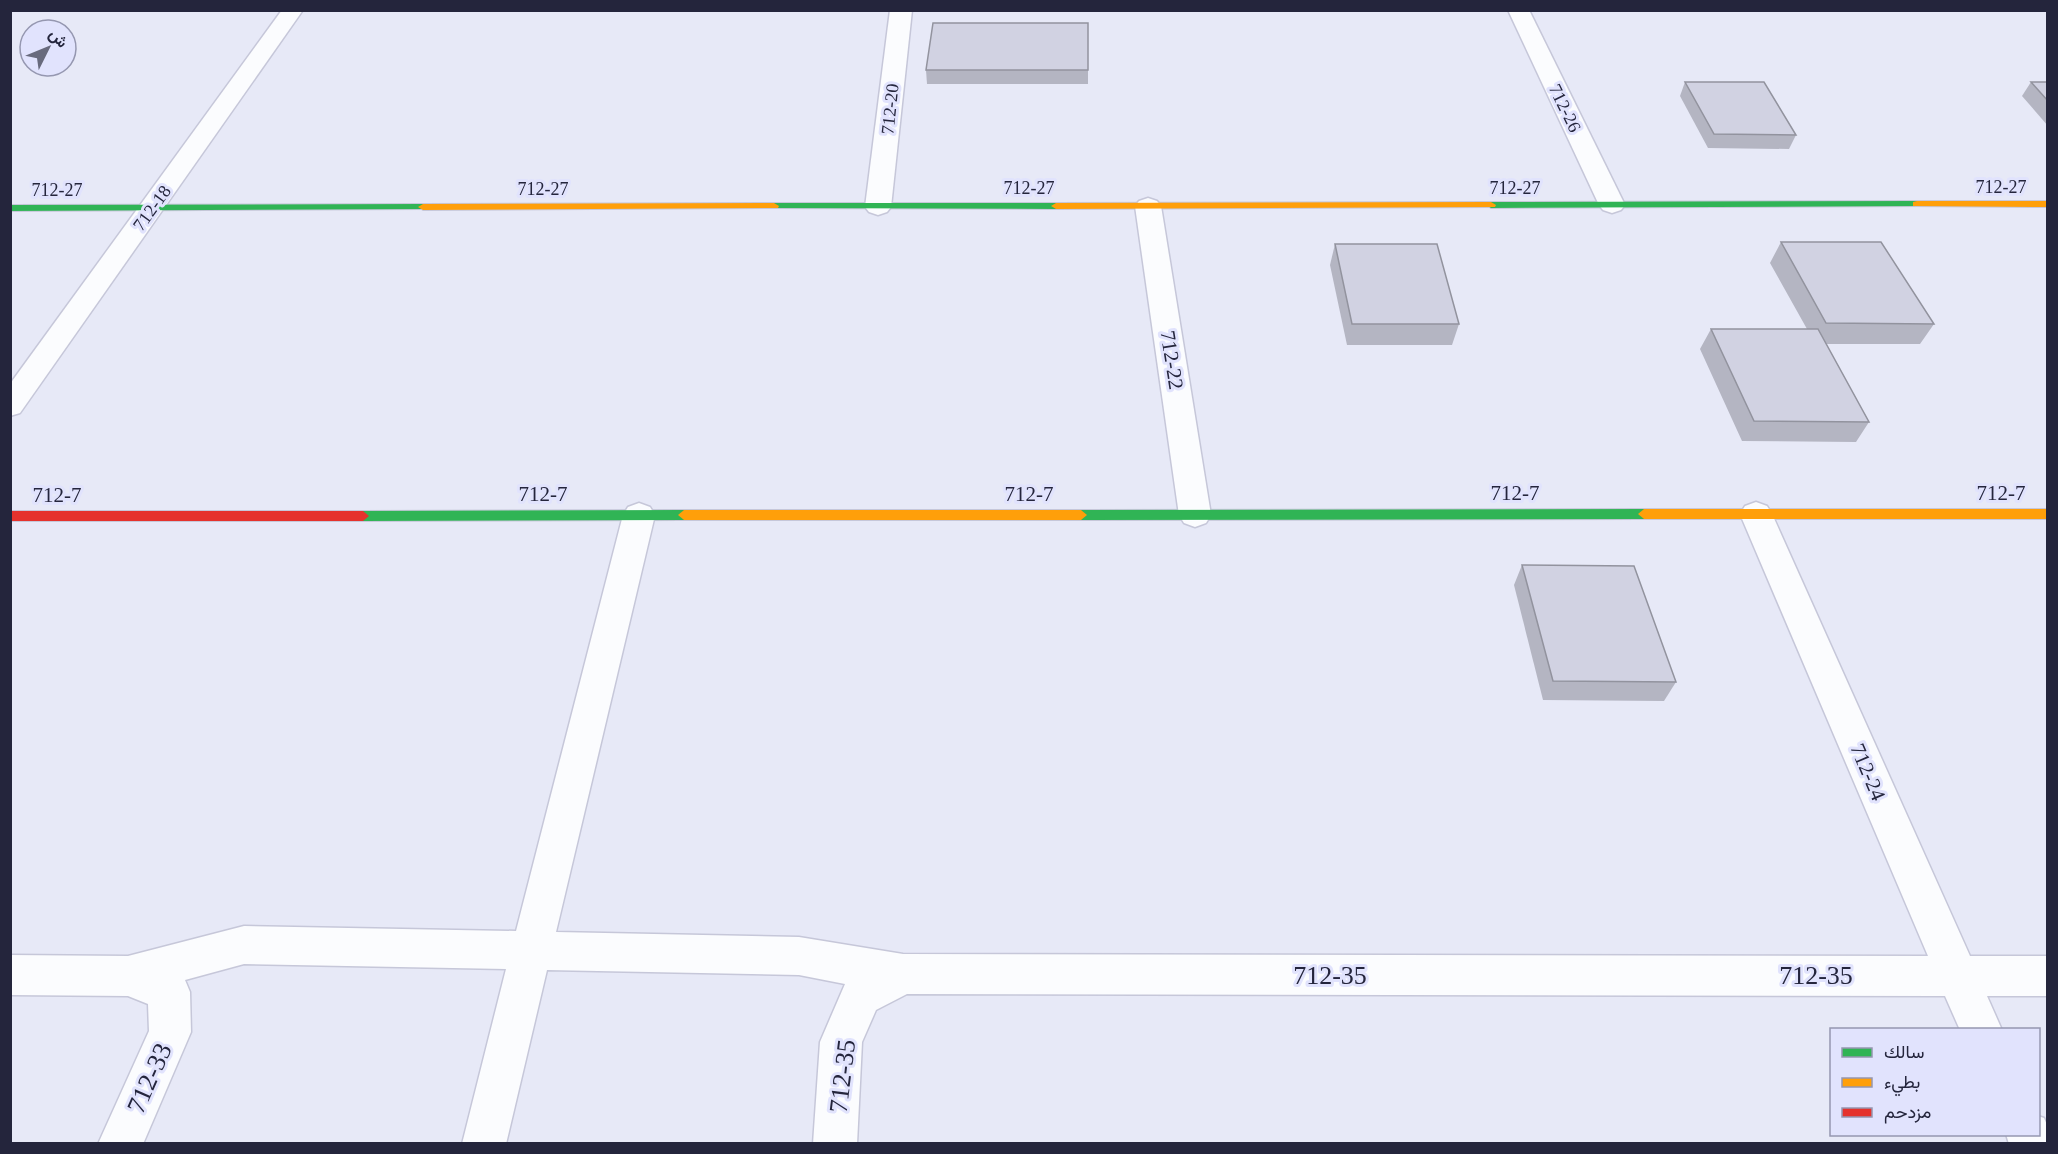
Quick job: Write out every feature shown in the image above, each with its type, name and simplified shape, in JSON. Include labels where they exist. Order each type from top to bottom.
[{"type":"street","name":"712-18","points":[[10,405],[293,10]]},
{"type":"street","name":"712-20","points":[[878,207],[901,10]]},
{"type":"street","name":"712-26","points":[[1518,10],[1612,205]]},
{"type":"street","name":"712-27","points":[[10,208],[2048,204]]},
{"type":"street","name":"712-22","points":[[1148,206],[1195,515]]},
{"type":"street","name":"712-24","points":[[1756,514],[1980,1028]]},
{"type":"street","name":"712-7","points":[[10,516],[2048,514]]},
{"type":"street","points":[[484,1143],[639,515]]},
{"type":"street","points":[[128,976],[244,945],[799,956],[903,974]]},
{"type":"street","name":"712-35","points":[[835,1143],[841,1042],[861,996],[903,974],[2048,976]]},
{"type":"street","name":"712-33","points":[[10,975],[128,976],[169,992],[170,1032],[120,1143]]},
{"type":"building","points":[[933,23],[1088,23],[1088,70],[926,70]]},
{"type":"building","points":[[1685,82],[1764,82],[1796,135],[1714,134]]},
{"type":"building","points":[[2031,82],[2048,82],[2048,101]]},
{"type":"building","points":[[1781,242],[1881,242],[1934,324],[1826,323]]},
{"type":"building","points":[[1335,244],[1437,244],[1459,324],[1352,324]]},
{"type":"building","points":[[1711,329],[1818,329],[1869,422],[1754,421]]},
{"type":"building","points":[[1522,565],[1634,566],[1676,682],[1553,681]]},
{"type":"traffic: fast","points":[[1491,205],[1917,204]]},
{"type":"traffic: fast","points":[[774,206],[1056,206]]},
{"type":"traffic: fast","points":[[10,208],[423,207]]},
{"type":"traffic: fast","points":[[1081,515],[1644,514]]},
{"type":"traffic: fast","points":[[363,516],[684,515]]},
{"type":"traffic: slow","points":[[1917,204],[2048,204]]},
{"type":"traffic: slow","points":[[1056,206],[1491,205]]},
{"type":"traffic: slow","points":[[423,207],[774,206]]},
{"type":"traffic: slow","points":[[1644,514],[2048,514]]},
{"type":"traffic: slow","points":[[684,515],[1081,515]]},
{"type":"traffic: jam","points":[[10,516],[363,516]]}]
